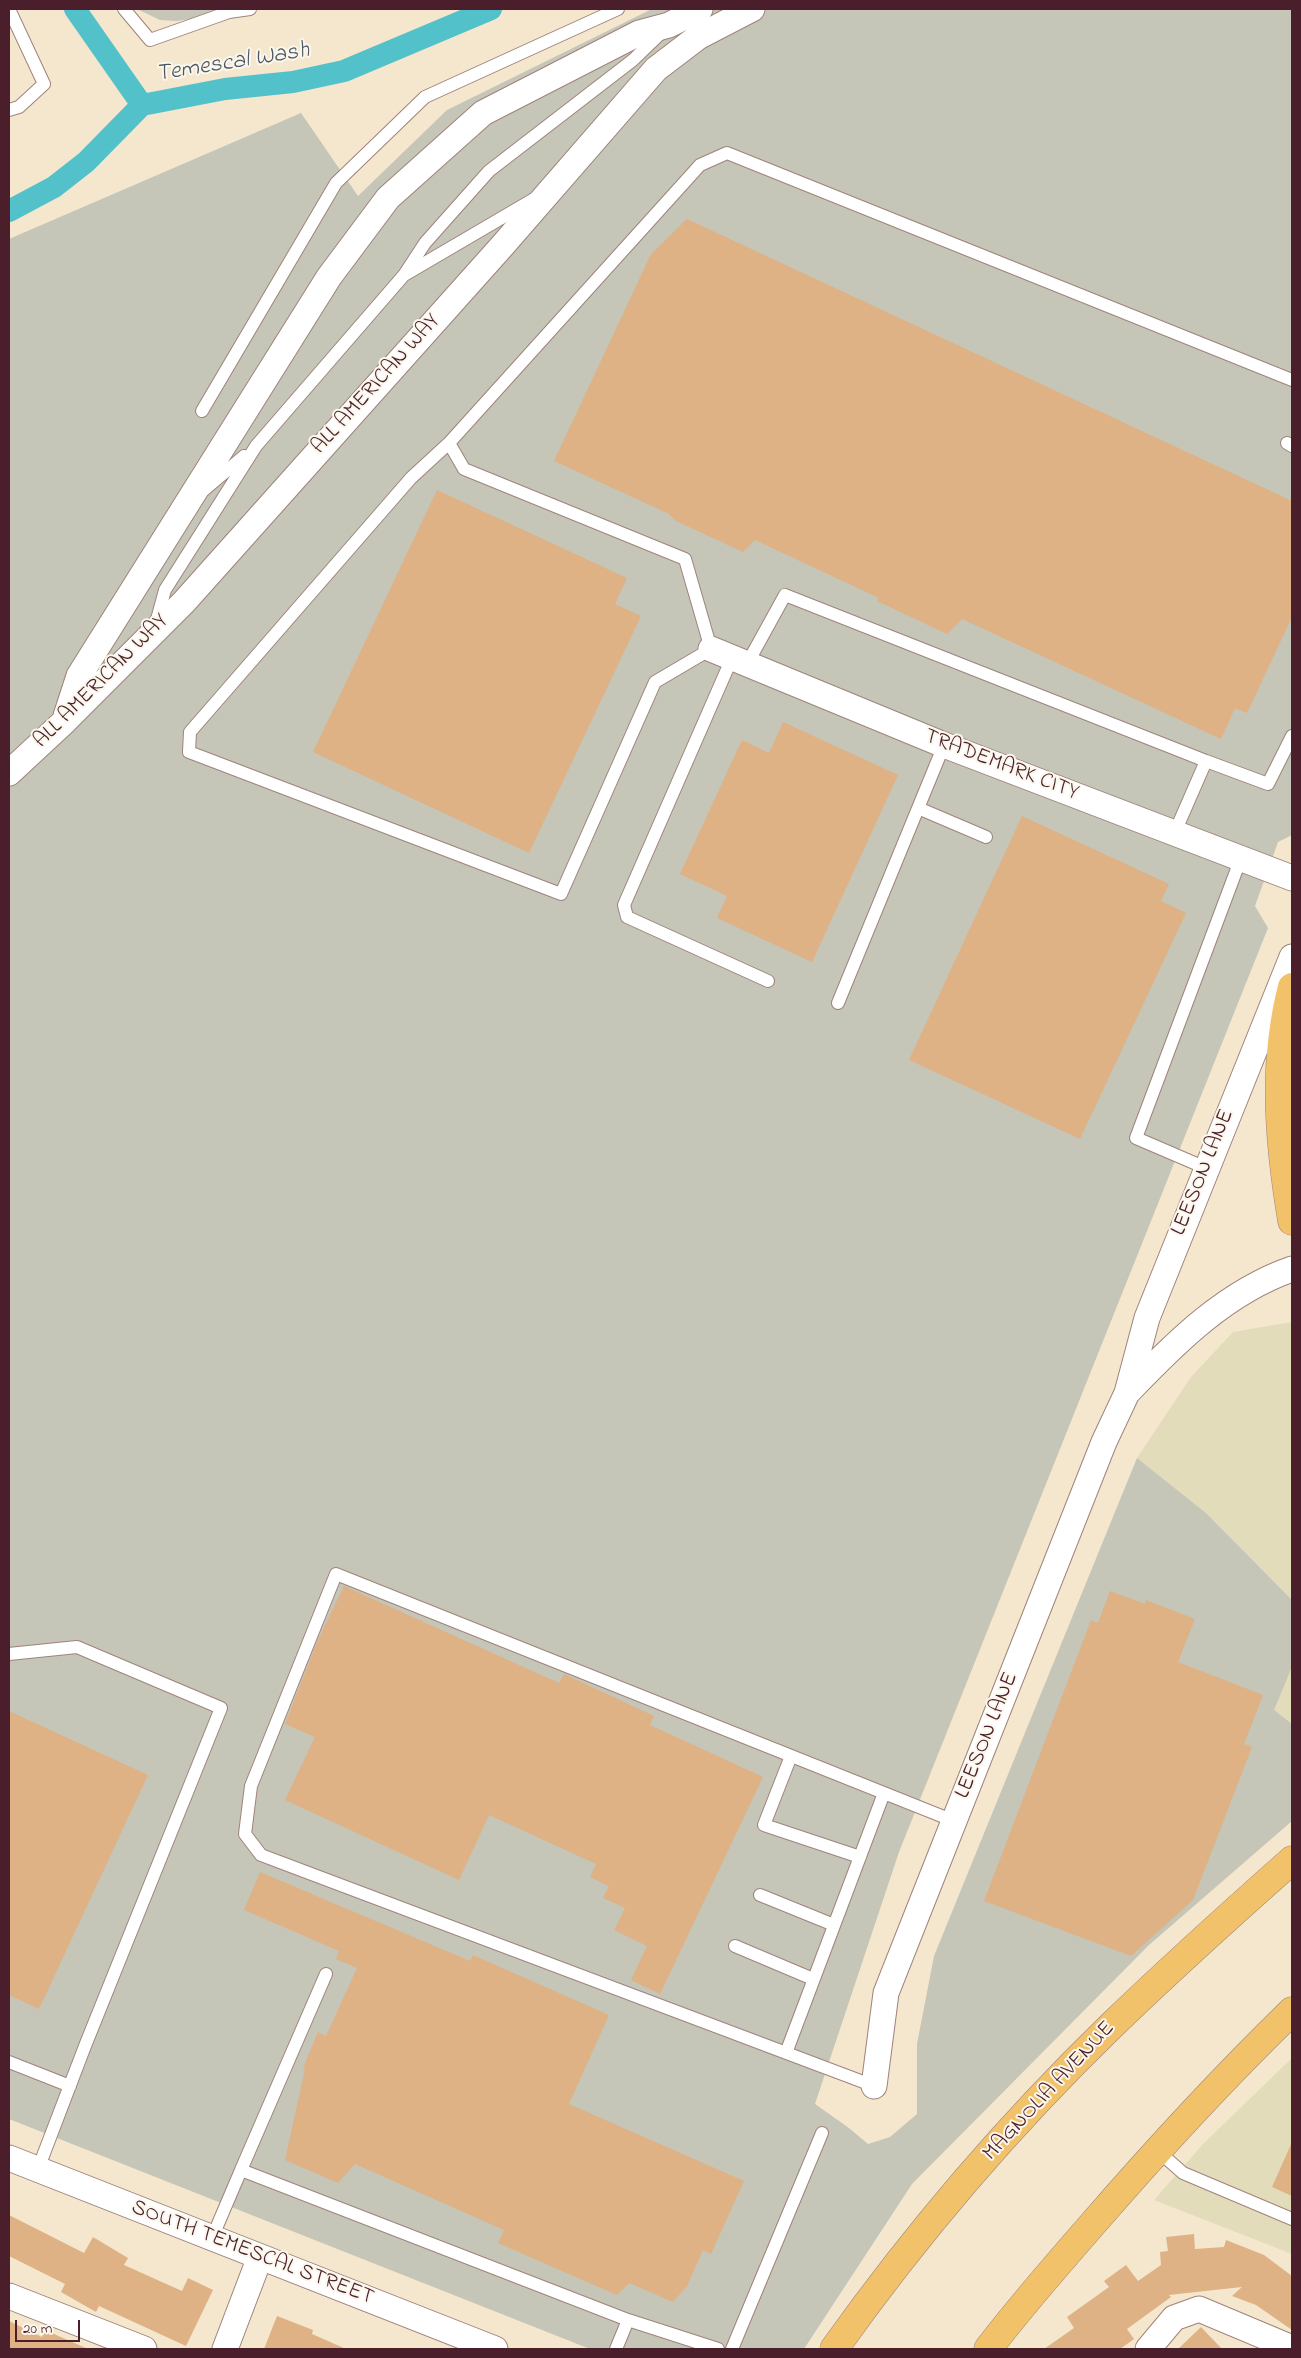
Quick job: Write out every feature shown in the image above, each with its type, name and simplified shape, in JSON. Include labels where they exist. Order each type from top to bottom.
[{"type":"main road","points":[[1292,987],[1288,1004],[1281,1064],[1278,1116],[1292,1221]]},
{"type":"main road","name":"MAGNOLIA AVENUE","points":[[834,2349],[905,2255],[962,2186],[1031,2110],[1110,2026],[1292,1860]]},
{"type":"main road","points":[[988,2349],[1011,2318],[1227,2074],[1292,2011]]},
{"type":"street","points":[[65,721],[79,676],[329,277],[388,198],[483,113],[639,33],[669,25],[700,9]]},
{"type":"street","name":"ALL AMERICAN WAY","points":[[9,773],[65,721],[184,602],[656,69],[698,37],[752,9]]},
{"type":"street","name":"TRADEMARK CITY","points":[[730,657],[944,745],[1292,878]]},
{"type":"street","name":"LEESON LANE","points":[[874,2086],[886,1993],[1104,1442],[1127,1393],[1147,1318],[1292,957]]},
{"type":"street","name":"LEESON LANE","points":[[1127,1393],[1204,1319],[1240,1293],[1292,1269]]},
{"type":"street","name":"SOUTH TEMESCAL STREET","points":[[9,2158],[495,2349]]},
{"type":"street","points":[[224,2349],[260,2257]]},
{"type":"street","points":[[9,2296],[144,2349]]},
{"type":"street","points":[[1148,2349],[1174,2318],[1200,2309],[1292,2348]]},
{"type":"lane","points":[[9,9],[44,84],[20,107],[9,110]]},
{"type":"lane","points":[[124,9],[150,40],[229,12],[250,9]]},
{"type":"lane","points":[[202,411],[336,183],[425,98],[618,9]]},
{"type":"lane","points":[[155,631],[164,590],[256,446],[404,275],[425,243],[489,171],[633,60],[669,25]]},
{"type":"lane","points":[[730,657],[655,682],[561,894],[189,752],[190,732],[411,478],[449,443],[700,165],[727,153],[1292,380]]},
{"type":"lane","points":[[404,275],[551,189]]},
{"type":"lane","points":[[449,443],[464,469],[685,559],[730,657]]},
{"type":"lane","points":[[187,505],[256,446]]},
{"type":"lane","points":[[768,981],[627,917],[624,905],[730,657],[785,595],[1206,762],[1268,784],[1292,736]]},
{"type":"lane","points":[[838,1003],[944,745]]},
{"type":"lane","points":[[1175,832],[1206,762]]},
{"type":"lane","points":[[918,808],[986,837]]},
{"type":"lane","points":[[1206,1168],[1136,1138],[1241,858]]},
{"type":"lane","points":[[874,2086],[261,1854],[245,1834],[250,1786],[336,1574],[954,1821]]},
{"type":"lane","points":[[9,1654],[77,1647],[221,1708],[38,2169]]},
{"type":"lane","points":[[791,1756],[764,1824],[860,1857]]},
{"type":"lane","points":[[786,2052],[884,1793]]},
{"type":"lane","points":[[760,1895],[834,1925]]},
{"type":"lane","points":[[735,1946],[814,1979]]},
{"type":"lane","points":[[212,2238],[326,1974]]},
{"type":"lane","points":[[9,2062],[70,2086]]},
{"type":"lane","points":[[732,2349],[822,2133]]},
{"type":"lane","points":[[1158,2151],[1183,2173],[1292,2218]]},
{"type":"lane","points":[[241,2170],[628,2320],[718,2349]]},
{"type":"lane","points":[[616,2349],[628,2320]]},
{"type":"shaded area","points":[[137,9],[225,9],[209,16],[177,21],[160,20]]},
{"type":"shaded area","points":[[652,9],[1292,9],[1292,835],[1278,842],[1255,906],[1268,928],[899,1852],[815,2104],[868,2144],[890,2137],[917,2114],[917,2044],[934,1956],[1137,1458],[1206,1513],[1292,1600],[1292,1667],[1274,1710],[1292,1724],[1292,1821],[1149,1945],[912,2184],[804,2349],[590,2349],[9,2119],[9,239],[301,113],[358,196],[447,110]]},
{"type":"shaded area","points":[[1292,1322],[1292,1600],[1206,1513],[1137,1458],[1191,1377],[1233,1332]]},
{"type":"shaded area","points":[[1292,1667],[1292,1724],[1273,1711]]},
{"type":"shaded area","points":[[1292,2058],[1292,2254],[1154,2200],[1203,2144]]},
{"type":"building","points":[[687,219],[1292,501],[1292,617],[1247,713],[1235,708],[1221,739],[962,619],[947,634],[877,601],[879,598],[755,540],[743,552],[676,521],[669,514],[554,461],[651,254]]},
{"type":"building","points":[[437,490],[627,578],[615,604],[641,616],[529,853],[313,752]]},
{"type":"building","points":[[783,722],[898,775],[812,962],[717,918],[727,896],[680,874],[742,740],[769,753]]},
{"type":"building","points":[[1022,816],[1169,884],[1161,901],[1186,913],[1080,1139],[909,1060]]},
{"type":"building","points":[[344,1586],[559,1683],[564,1674],[654,1716],[650,1725],[763,1777],[660,1994],[631,1980],[647,1946],[614,1930],[625,1908],[603,1898],[609,1886],[590,1877],[596,1864],[489,1815],[459,1880],[285,1800],[315,1737],[285,1724],[317,1642]]},
{"type":"building","points":[[1110,1591],[1145,1604],[1146,1600],[1195,1619],[1178,1662],[1263,1695],[1244,1744],[1252,1747],[1193,1900],[1131,1956],[984,1901],[1091,1620],[1098,1623]]},
{"type":"building","points":[[9,1711],[148,1775],[39,2009],[9,1995]]},
{"type":"building","points":[[260,1872],[470,1961],[473,1955],[609,2015],[569,2104],[744,2181],[711,2254],[703,2250],[687,2286],[673,2302],[629,2283],[617,2295],[498,2243],[504,2230],[355,2164],[338,2183],[285,2160],[305,2069],[303,2068],[318,2032],[326,2036],[357,1968],[336,1959],[339,1951],[244,1910]]},
{"type":"building","points":[[1292,2142],[1292,2196],[1272,2187]]},
{"type":"building","points":[[9,2215],[84,2253],[93,2237],[128,2258],[124,2265],[182,2291],[188,2278],[213,2290],[186,2346],[99,2306],[96,2312],[61,2292],[65,2284],[9,2256]]},
{"type":"building","points":[[1194,2234],[1195,2249],[1224,2247],[1226,2240],[1264,2255],[1292,2276],[1292,2330],[1256,2305],[1232,2296],[1242,2287],[1169,2295],[1171,2297],[1127,2329],[1134,2339],[1120,2349],[1044,2349],[1074,2328],[1067,2317],[1109,2287],[1104,2281],[1126,2265],[1138,2281],[1161,2265],[1160,2252],[1168,2251],[1166,2237]]},
{"type":"building","points":[[277,2316],[313,2330],[312,2334],[346,2349],[264,2349]]},
{"type":"building","points":[[9,2321],[42,2337],[45,2330],[88,2349],[9,2349]]},
{"type":"building","points":[[1201,2327],[1222,2349],[1178,2349]]},
{"type":"waterway","points":[[75,9],[142,105]]},
{"type":"waterway","name":"Temescal Wash","points":[[9,211],[54,187],[86,162],[142,105],[225,89],[293,82],[344,71],[491,9]]}]
